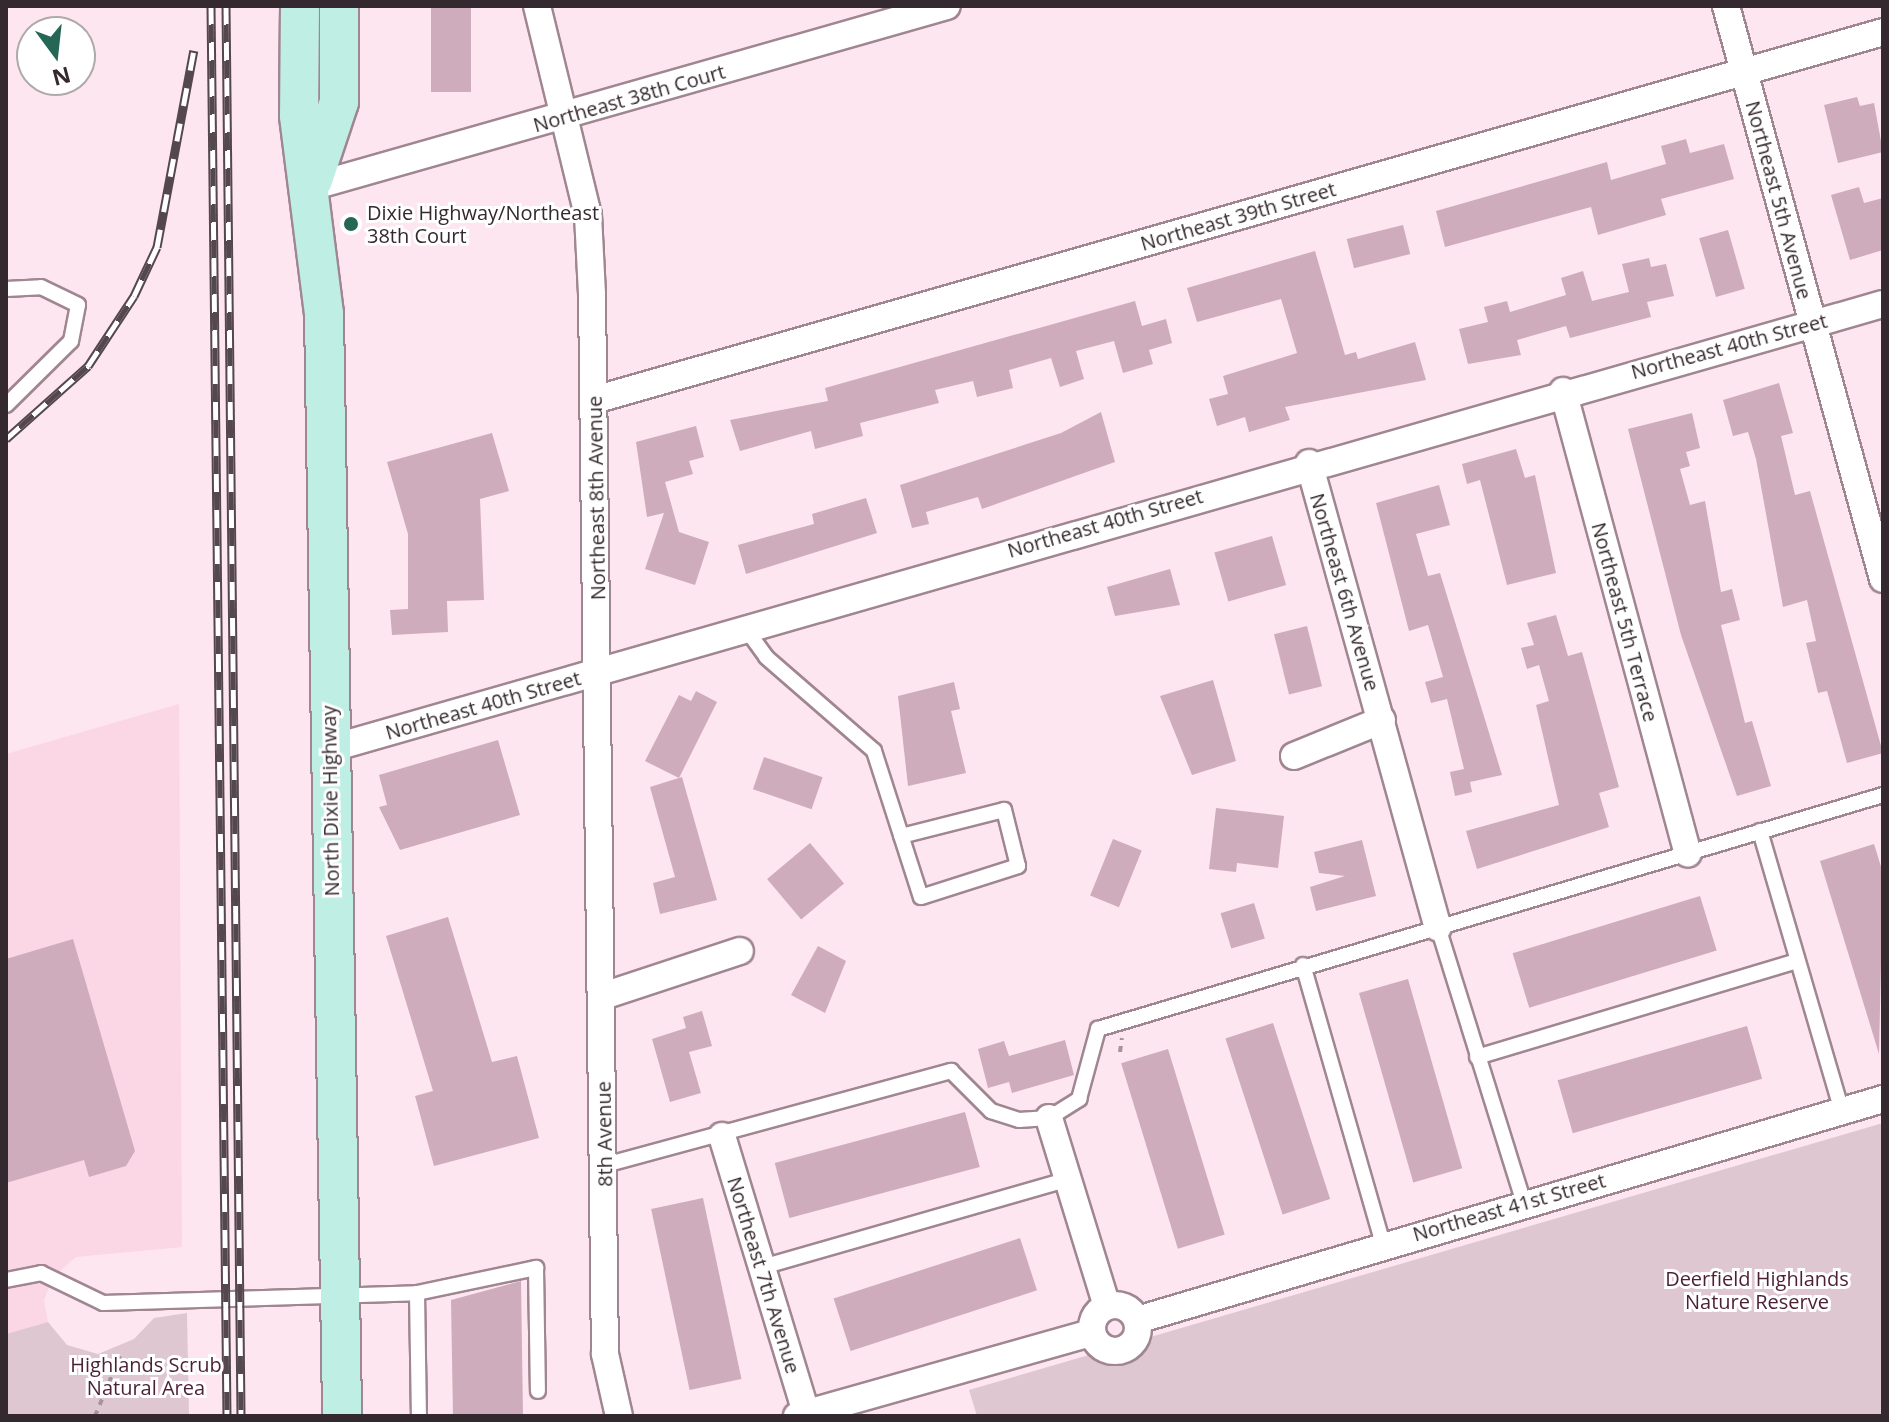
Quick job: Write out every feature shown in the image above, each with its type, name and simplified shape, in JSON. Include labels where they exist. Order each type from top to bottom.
[{"type":"main road","name":"North Dixie Highway","points":[[300,6],[299,116],[311,187],[324,314],[342,1416]]},
{"type":"main road","name":"North Dixie Highway","points":[[311,187],[339,102],[339,6]]},
{"type":"street","name":"Northeast 8th Avenue","points":[[537,6],[567,117],[588,215],[600,672],[603,996]]},
{"type":"street","name":"Northeast 38th Court","points":[[311,187],[567,117],[947,6]]},
{"type":"street","name":"Northeast 5th Avenue","points":[[1726,6],[1883,579]]},
{"type":"street","name":"Northeast 39th Street","points":[[594,400],[1883,32]]},
{"type":"street","name":"Northeast 40th Street","points":[[329,749],[1309,463],[1883,304]]},
{"type":"street","name":"Northeast 5th Terrace","points":[[1563,391],[1688,853]]},
{"type":"street","name":"Northeast 6th Avenue","points":[[1309,463],[1438,927]]},
{"type":"street","points":[[1294,756],[1382,720]]},
{"type":"street","points":[[603,996],[740,951]]},
{"type":"street","name":"8th Avenue","points":[[603,996],[605,1354],[619,1416]]},
{"type":"street","name":"Northeast 41st Street","points":[[1137,1320],[1383,1244],[1883,1099]]},
{"type":"street","points":[[802,1415],[1091,1333],[1107,1306],[1049,1118]]},
{"type":"street","name":"Northeast 7th Avenue","points":[[722,1136],[802,1415]]},
{"type":"street","points":[[1091,1333],[1102,1348],[1121,1351],[1136,1338],[1137,1320],[1125,1306],[1107,1306]]},
{"type":"lane","points":[[6,289],[41,287],[78,305],[71,341],[6,405]]},
{"type":"lane","points":[[746,629],[766,657],[874,751],[901,836],[921,897],[1018,866],[1004,810],[901,836]]},
{"type":"lane","points":[[605,1165],[722,1136],[951,1071],[991,1111],[1019,1120],[1049,1118],[1079,1099],[1098,1029],[1303,965],[1883,795]]},
{"type":"lane","points":[[1760,831],[1842,1111]]},
{"type":"lane","points":[[1438,927],[1524,1203]]},
{"type":"lane","points":[[1477,1057],[1797,961]]},
{"type":"lane","points":[[1303,965],[1383,1244]]},
{"type":"lane","points":[[762,1267],[1068,1179]]},
{"type":"lane","points":[[6,1280],[41,1273],[103,1303],[417,1293],[536,1268],[538,1391]]},
{"type":"lane","points":[[417,1293],[419,1416]]},
{"type":"path","points":[[95,1416],[120,1356]]},
{"type":"shaded area","points":[[179,704],[182,1247],[76,1257],[53,1277],[44,1300],[48,1322],[6,1334],[6,754]]},
{"type":"green space","name":"Deerfield Highlands Nature Reserve","points":[[1883,1123],[1883,1416],[977,1416],[969,1390]]},
{"type":"green space","name":"Highlands Scrub Natural Area","points":[[187,1313],[189,1416],[6,1416],[6,1334],[48,1322],[67,1345],[98,1354],[134,1339],[154,1318]]},
{"type":"building","points":[[431,6],[471,6],[471,92],[431,92]]},
{"type":"building","points":[[1857,97],[1860,106],[1874,103],[1883,152],[1838,163],[1824,105]]},
{"type":"building","points":[[1686,139],[1690,153],[1724,144],[1734,179],[1661,199],[1666,215],[1598,235],[1591,207],[1445,247],[1436,211],[1607,162],[1611,180],[1666,164],[1661,146]]},
{"type":"building","points":[[1859,187],[1864,203],[1883,198],[1883,250],[1850,260],[1831,195]]},
{"type":"building","points":[[1403,225],[1410,254],[1354,268],[1347,239]]},
{"type":"building","points":[[1728,230],[1745,289],[1716,297],[1699,238]]},
{"type":"building","points":[[1315,251],[1345,355],[1356,352],[1358,359],[1415,342],[1426,380],[1285,407],[1290,420],[1249,432],[1245,417],[1217,426],[1209,399],[1228,394],[1223,376],[1297,353],[1281,299],[1197,322],[1187,288]]},
{"type":"building","points":[[1649,258],[1651,267],[1666,264],[1674,296],[1647,302],[1651,317],[1570,338],[1566,326],[1517,340],[1521,355],[1468,364],[1459,329],[1488,322],[1484,307],[1507,301],[1510,312],[1566,295],[1561,278],[1583,271],[1592,301],[1629,292],[1622,264]]},
{"type":"building","points":[[1135,301],[1142,326],[1166,319],[1172,343],[1149,350],[1153,364],[1123,373],[1114,341],[1076,351],[1084,379],[1060,387],[1051,358],[1009,370],[1013,388],[977,397],[973,381],[935,390],[939,403],[860,423],[863,436],[815,449],[811,431],[740,451],[730,420],[828,401],[825,388]]},
{"type":"building","points":[[1779,383],[1793,433],[1781,436],[1795,495],[1810,491],[1883,753],[1847,763],[1827,691],[1818,693],[1806,643],[1816,641],[1807,600],[1783,607],[1756,459],[1748,432],[1733,436],[1723,400]]},
{"type":"building","points":[[1101,412],[1115,462],[982,509],[978,497],[926,512],[929,524],[912,528],[900,485],[1061,433]]},
{"type":"building","points":[[1692,413],[1700,448],[1686,452],[1690,466],[1680,469],[1690,505],[1705,501],[1721,592],[1732,589],[1740,620],[1721,625],[1745,723],[1752,721],[1771,786],[1737,796],[1681,635],[1628,429]]},
{"type":"building","points":[[696,426],[704,457],[689,461],[693,474],[665,482],[679,532],[709,542],[695,585],[645,569],[664,513],[647,517],[636,442]]},
{"type":"building","points":[[492,433],[509,491],[480,499],[484,600],[447,601],[448,632],[392,635],[390,610],[408,609],[408,534],[387,462]]},
{"type":"building","points":[[1516,449],[1525,478],[1535,475],[1556,573],[1507,585],[1480,480],[1467,484],[1462,464]]},
{"type":"building","points":[[1439,485],[1450,525],[1416,534],[1428,576],[1440,573],[1502,775],[1470,782],[1472,792],[1455,796],[1450,772],[1464,769],[1447,699],[1431,703],[1425,682],[1443,677],[1428,625],[1409,631],[1376,503]]},
{"type":"building","points":[[866,498],[877,533],[746,574],[738,545],[814,524],[812,514]]},
{"type":"building","points":[[1272,536],[1286,585],[1228,602],[1214,553]]},
{"type":"building","points":[[1170,569],[1180,605],[1115,616],[1107,587]]},
{"type":"building","points":[[1556,615],[1568,656],[1582,652],[1619,787],[1599,793],[1609,827],[1477,869],[1466,831],[1559,805],[1536,705],[1549,701],[1539,665],[1527,669],[1521,648],[1534,645],[1527,623]]},
{"type":"building","points":[[1307,626],[1322,686],[1289,694],[1274,634]]},
{"type":"building","points":[[1213,680],[1236,761],[1192,775],[1160,696]]},
{"type":"building","points":[[954,682],[960,709],[951,711],[966,773],[908,786],[898,696]]},
{"type":"building","points":[[696,691],[717,702],[679,778],[645,761],[679,695],[691,701]]},
{"type":"building","points":[[498,740],[520,815],[400,850],[379,807],[387,805],[379,775]]},
{"type":"building","points":[[764,757],[823,777],[812,809],[753,789]]},
{"type":"building","points":[[682,777],[717,900],[660,914],[653,883],[675,877],[650,787]]},
{"type":"building","points":[[1216,808],[1284,816],[1278,868],[1237,863],[1236,872],[1209,869]]},
{"type":"building","points":[[1113,839],[1142,851],[1119,907],[1090,896]]},
{"type":"building","points":[[1362,840],[1376,896],[1316,911],[1310,887],[1345,876],[1319,873],[1314,852]]},
{"type":"building","points":[[810,843],[844,884],[801,920],[767,879]]},
{"type":"building","points":[[1874,844],[1883,873],[1879,1054],[1820,861]]},
{"type":"building","points":[[1700,896],[1717,951],[1529,1008],[1513,953]]},
{"type":"building","points":[[1254,903],[1265,938],[1231,949],[1221,913]]},
{"type":"building","points":[[448,917],[492,1062],[517,1056],[539,1138],[434,1166],[415,1096],[433,1091],[386,936]]},
{"type":"building","points":[[73,939],[135,1151],[126,1166],[89,1177],[84,1160],[6,1183],[6,959]]},
{"type":"building","points":[[818,946],[846,961],[825,1013],[791,995]]},
{"type":"building","points":[[1408,979],[1462,1168],[1413,1182],[1359,993]]},
{"type":"building","points":[[702,1011],[712,1046],[689,1052],[701,1093],[670,1102],[652,1039],[686,1028],[683,1017]]},
{"type":"building","points":[[1273,1023],[1330,1199],[1283,1214],[1225,1038]]},
{"type":"building","points":[[1747,1026],[1762,1079],[1573,1133],[1558,1080]]},
{"type":"building","points":[[1065,1040],[1074,1075],[1012,1093],[1009,1082],[988,1088],[978,1049],[1004,1041],[1009,1056]]},
{"type":"building","points":[[1168,1049],[1225,1235],[1178,1249],[1121,1063]]},
{"type":"building","points":[[965,1112],[980,1167],[789,1218],[775,1163]]},
{"type":"building","points":[[703,1198],[741,1379],[690,1390],[651,1209]]},
{"type":"building","points":[[1020,1238],[1037,1290],[851,1351],[834,1299]]},
{"type":"building","points":[[521,1281],[523,1416],[453,1416],[451,1300]]},
{"type":"railway","points":[[211,6],[227,1416]]},
{"type":"railway","points":[[226,6],[241,1416]]},
{"type":"railway","points":[[6,439],[88,366],[134,296],[157,247],[194,50]]},
{"type":"place","name":"Dixie Highway/Northeast 38th Court","points":[[351,224]]}]
